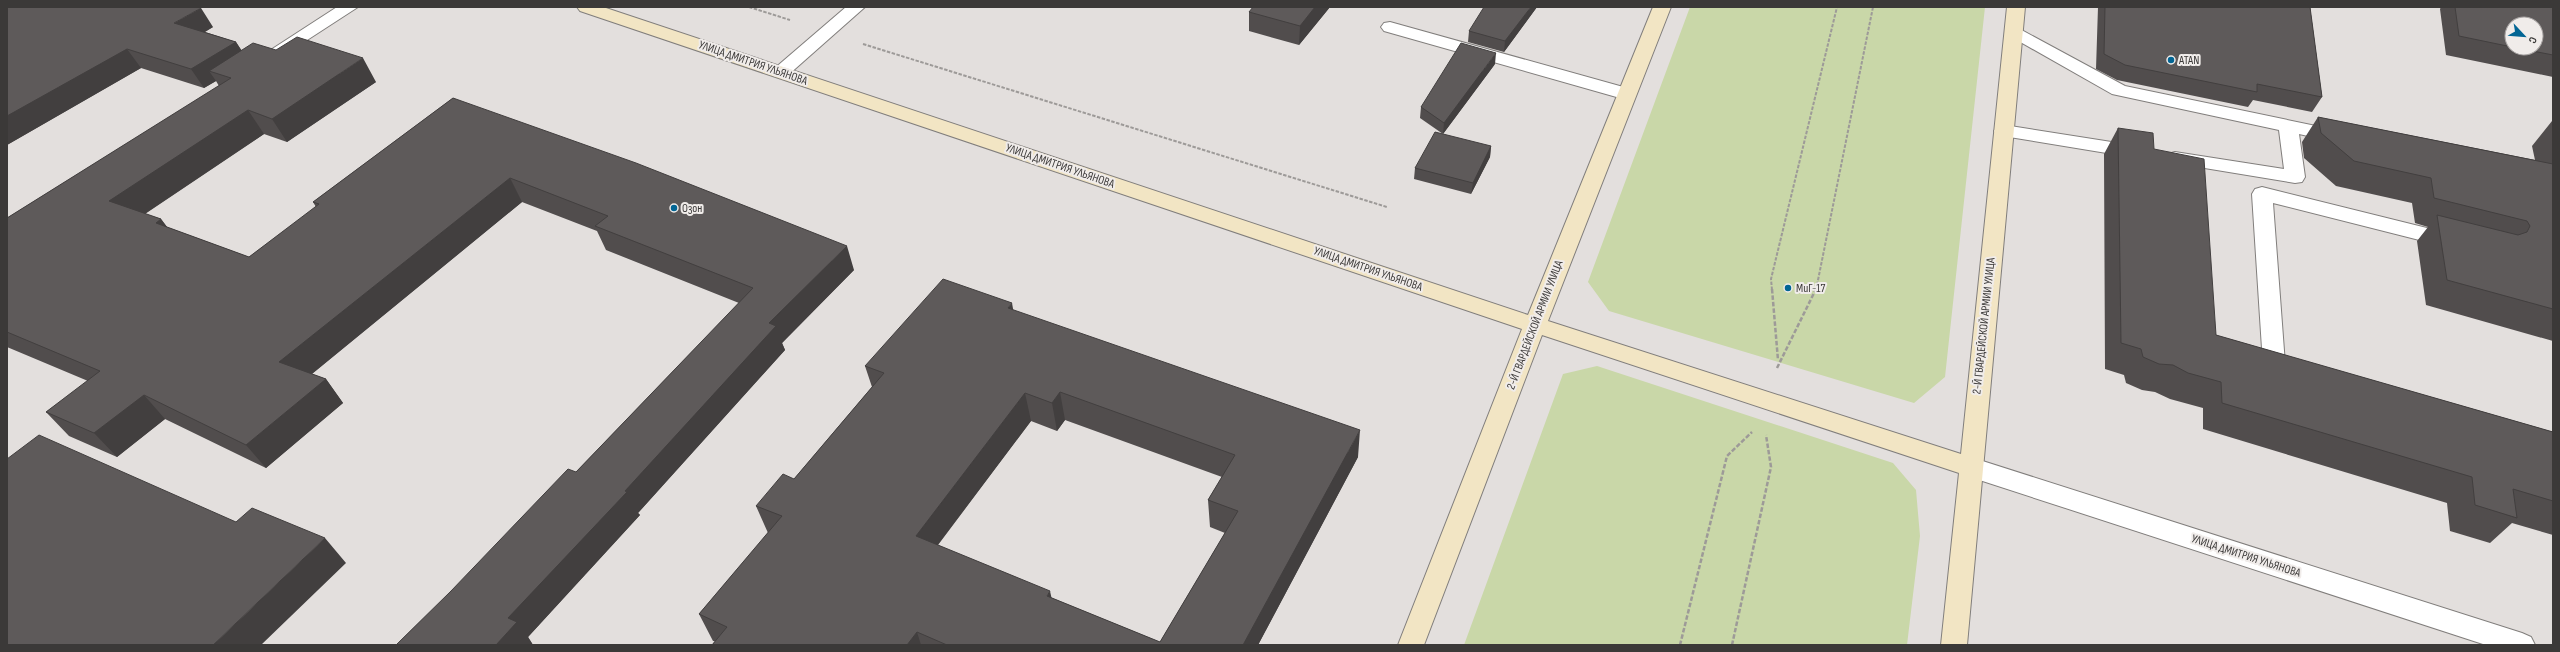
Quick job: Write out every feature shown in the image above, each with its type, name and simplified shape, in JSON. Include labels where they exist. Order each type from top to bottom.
[{"type":"main road","name":"УЛИЦА ДМИТРИЯ УЛЬЯНОВА","points":[[586,7],[1535,325],[1766,411],[1970,467]]},
{"type":"main road","name":"2-Й ГВАРДЕЙСКОЙ АРМИИ УЛИЦА","points":[[1411,645],[1535,325],[1662,7]]},
{"type":"main road","name":"2-Й ГВАРДЕЙСКОЙ АРМИИ УЛИЦА","points":[[1954,645],[1970,467],[2016,7]]},
{"type":"street","points":[[262,62],[348,7]]},
{"type":"street","points":[[780,72],[856,7]]},
{"type":"street","points":[[1390,27],[1627,94]]},
{"type":"street","points":[[2014,31],[2119,90],[2355,140]]},
{"type":"street","points":[[2004,131],[2295,177],[2288,126]]},
{"type":"street","points":[[2274,364],[2262,194],[2467,244]]},
{"type":"street","name":"УЛИЦА ДМИТРИЯ УЛЬЯНОВА","points":[[1970,467],[2522,645]]},
{"type":"path","points":[[749,7],[1387,206]]},
{"type":"path","points":[[1778,362],[1771,279],[1837,7]]},
{"type":"path","points":[[1732,645],[1771,466],[1766,411],[1778,362],[1816,290],[1873,7]]},
{"type":"path","points":[[1680,645],[1727,456],[1766,411]]},
{"type":"green space","points":[[1690,7],[1985,7],[1945,377],[1914,403],[1609,311],[1588,282]]},
{"type":"green space","points":[[1597,366],[1893,463],[1916,490],[1920,536],[1907,645],[1464,645],[1563,374]]},
{"type":"building","points":[[7,7],[198,7],[201,8],[174,23],[236,42],[191,69],[127,49],[7,116]]},
{"type":"building","points":[[1253,7],[1315,7],[1300,26],[1249,12]]},
{"type":"building","points":[[1484,7],[1531,7],[1505,41],[1469,31]]},
{"type":"building","points":[[2105,7],[2310,7],[2322,97],[2257,84],[2257,92],[2125,65],[2104,54]]},
{"type":"building","points":[[2455,7],[2553,7],[2553,55],[2544,53],[2544,16],[2504,16],[2504,45],[2459,36]]},
{"type":"building","points":[[297,37],[363,58],[272,119],[248,110],[109,201],[161,219],[156,223],[249,257],[319,204],[313,202],[453,98],[636,163],[847,246],[769,323],[776,326],[625,491],[627,492],[508,618],[517,622],[496,645],[396,645],[451,591],[568,469],[576,472],[753,288],[595,226],[608,216],[510,178],[279,362],[326,379],[246,445],[144,395],[94,433],[46,412],[100,371],[7,332],[7,218],[231,78],[209,71],[253,43],[276,50]]},
{"type":"building","points":[[1461,43],[1496,53],[1444,123],[1421,107]]},
{"type":"building","points":[[2318,117],[2553,164],[2553,309],[2447,280],[2437,215],[2518,235],[2527,232],[2530,226],[2527,221],[2434,198],[2431,178],[2354,161],[2321,133]]},
{"type":"building","points":[[2118,128],[2153,133],[2154,149],[2204,159],[2216,335],[2553,432],[2553,501],[2513,489],[2517,518],[2475,505],[2472,477],[2222,403],[2221,382],[2188,373],[2173,365],[2159,364],[2143,357],[2141,349],[2121,343]]},
{"type":"building","points":[[1435,132],[1491,146],[1473,183],[1415,168]]},
{"type":"building","points":[[943,279],[1012,303],[1008,308],[1360,430],[1243,645],[947,645],[917,632],[907,645],[712,645],[727,627],[699,614],[782,516],[756,506],[783,474],[794,479],[884,373],[865,366]],"holes":[[[1060,392],[1235,455],[1208,500],[1238,511],[1160,642],[1047,596],[1050,591],[916,536],[1025,393],[1052,403]]]},
{"type":"building","points":[[39,435],[236,522],[252,508],[325,538],[213,645],[7,645],[7,459]]},
{"type":"place","name":"ATAN","points":[[2171,60]]},
{"type":"place","name":"Озон","points":[[674,208]]},
{"type":"place","name":"МиГ-17","points":[[1788,288]]}]
